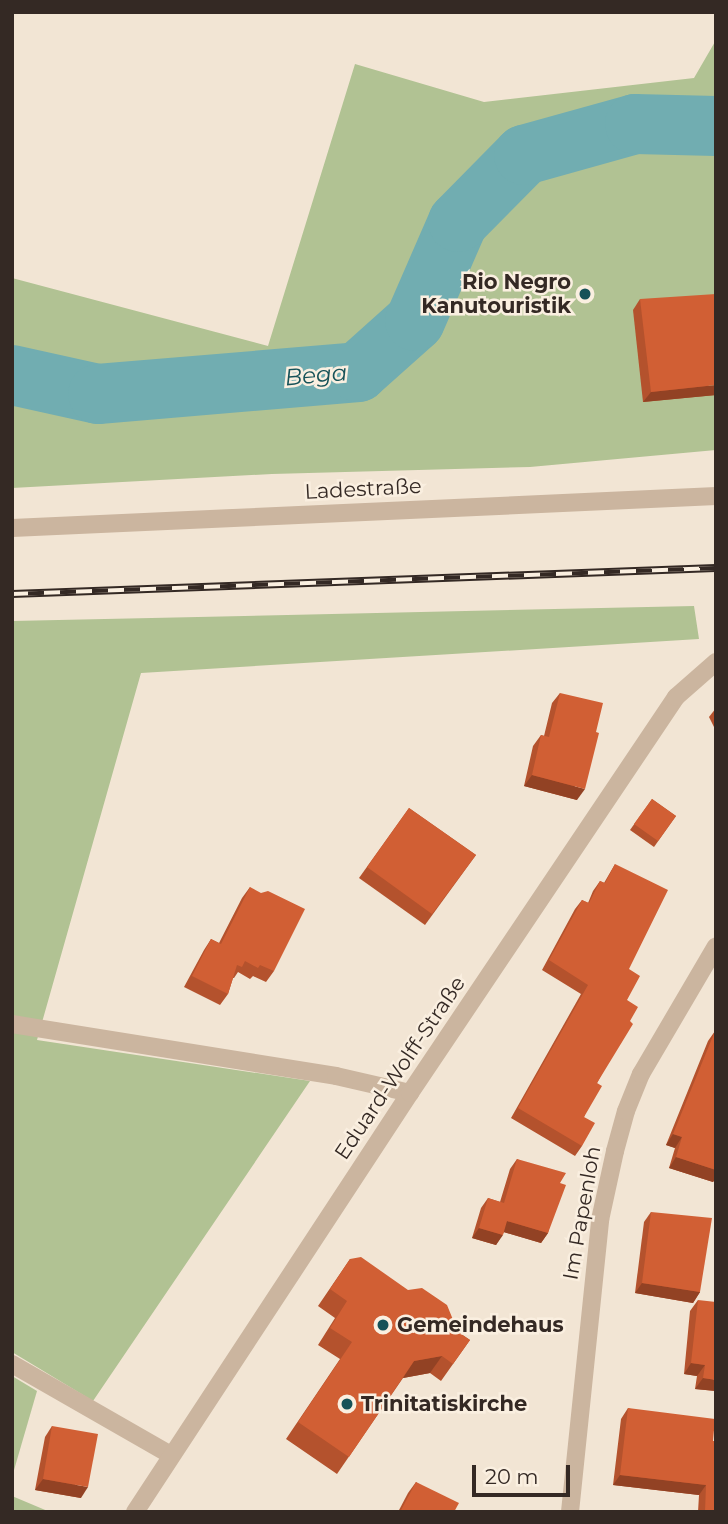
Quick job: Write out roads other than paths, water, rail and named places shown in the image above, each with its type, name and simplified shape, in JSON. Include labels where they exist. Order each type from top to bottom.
[{"type":"street","name":"Ladestraße","points":[[12,528],[716,496]]},
{"type":"street","name":"Eduard-Wolff-Straße","points":[[135,1512],[410,1093],[676,697],[716,662]]},
{"type":"street","name":"Im Papenloh","points":[[570,1512],[600,1220],[615,1152],[626,1111],[641,1074],[716,946]]},
{"type":"street","points":[[12,1024],[336,1076],[410,1093]]},
{"type":"street","points":[[12,1364],[171,1455]]},
{"type":"waterway","name":"Bega","points":[[12,375],[98,394],[358,372],[415,321],[458,222],[524,155],[635,124],[716,126]]},
{"type":"railway","points":[[12,594],[716,568]]},
{"type":"place","name":"Rio Negro Kanutouristik","points":[[585,294]]},
{"type":"place","name":"Gemeindehaus","points":[[383,1325]]},
{"type":"place","name":"Trinitatiskirche","points":[[347,1404]]}]
